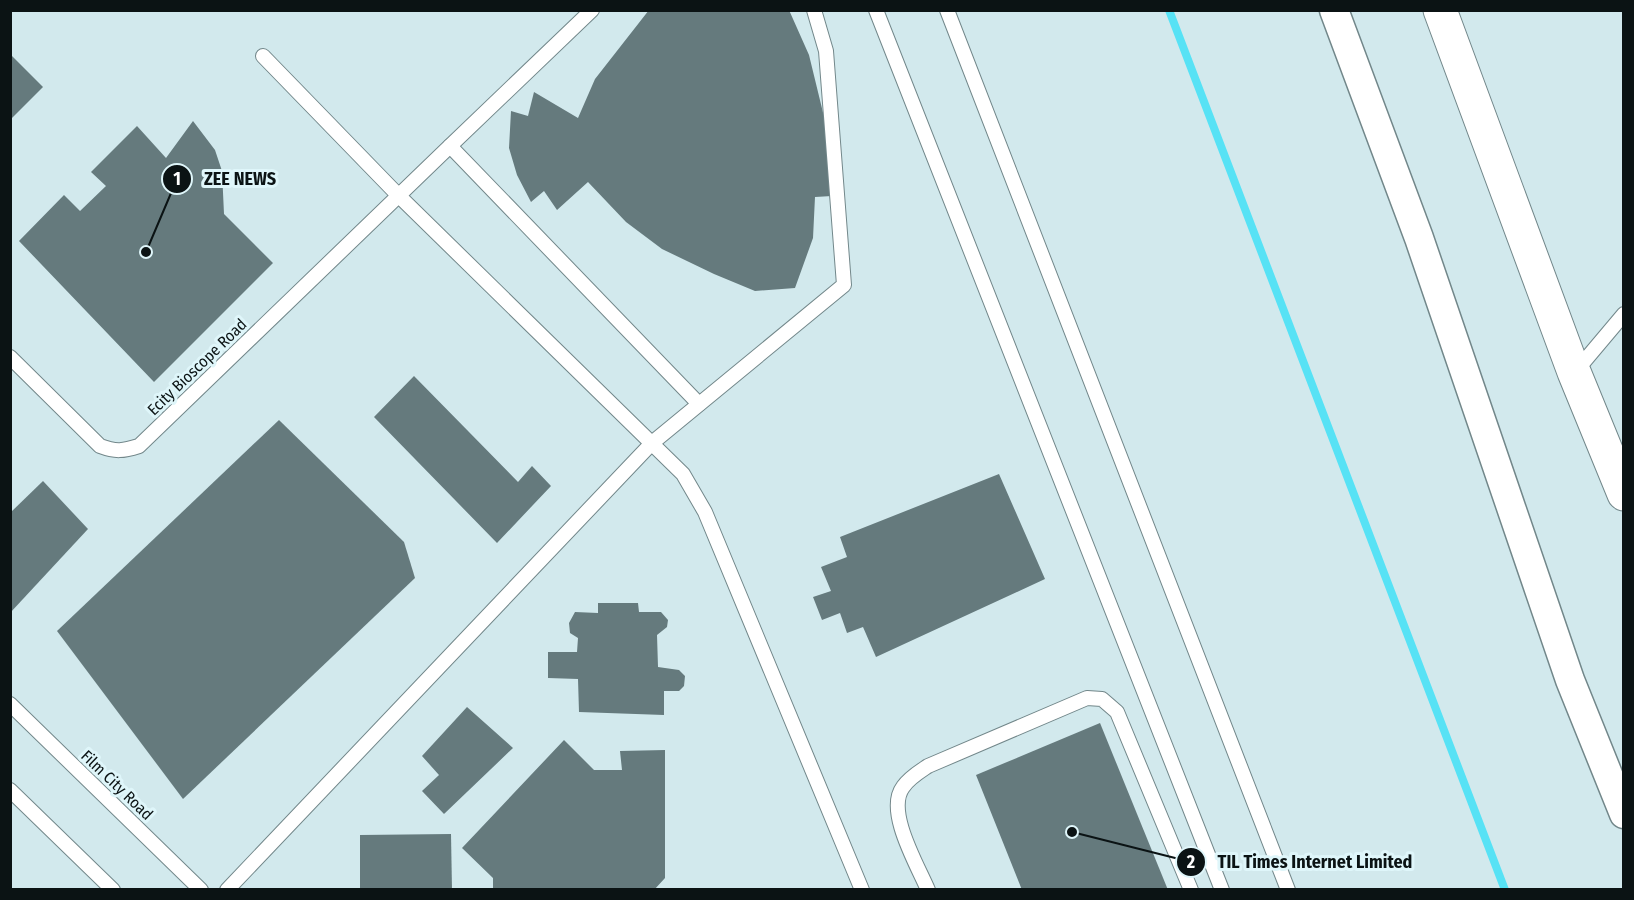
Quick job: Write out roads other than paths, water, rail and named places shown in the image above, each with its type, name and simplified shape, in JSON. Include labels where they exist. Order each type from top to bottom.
[{"type":"street","points":[[1334,10],[1419,238],[1570,680],[1623,814]]},
{"type":"street","points":[[1440,10],[1574,372],[1623,494]]},
{"type":"lane","name":"Ecity Bioscope Road","points":[[10,357],[100,446],[114,451],[139,446],[592,10]]},
{"type":"lane","points":[[226,890],[652,443],[844,285],[826,51],[814,10]]},
{"type":"lane","points":[[876,10],[1222,890]]},
{"type":"lane","points":[[947,10],[1288,890]]},
{"type":"lane","points":[[263,56],[398,195],[683,474],[705,512],[856,887]]},
{"type":"lane","points":[[450,146],[699,404]]},
{"type":"lane","points":[[1574,372],[1623,314]]},
{"type":"lane","points":[[928,890],[899,820],[898,798],[903,788],[916,774],[928,766],[1087,698],[1102,699],[1117,712],[1191,890]]},
{"type":"lane","name":"Film City Road","points":[[10,704],[201,890]]},
{"type":"lane","points":[[10,790],[113,890]]},
{"type":"waterway","points":[[1169,10],[1505,890]]},
{"type":"place","name":"ZEE NEWS","points":[[146,252]]},
{"type":"place","name":"TIL Times Internet Limited","points":[[1072,832]]}]
